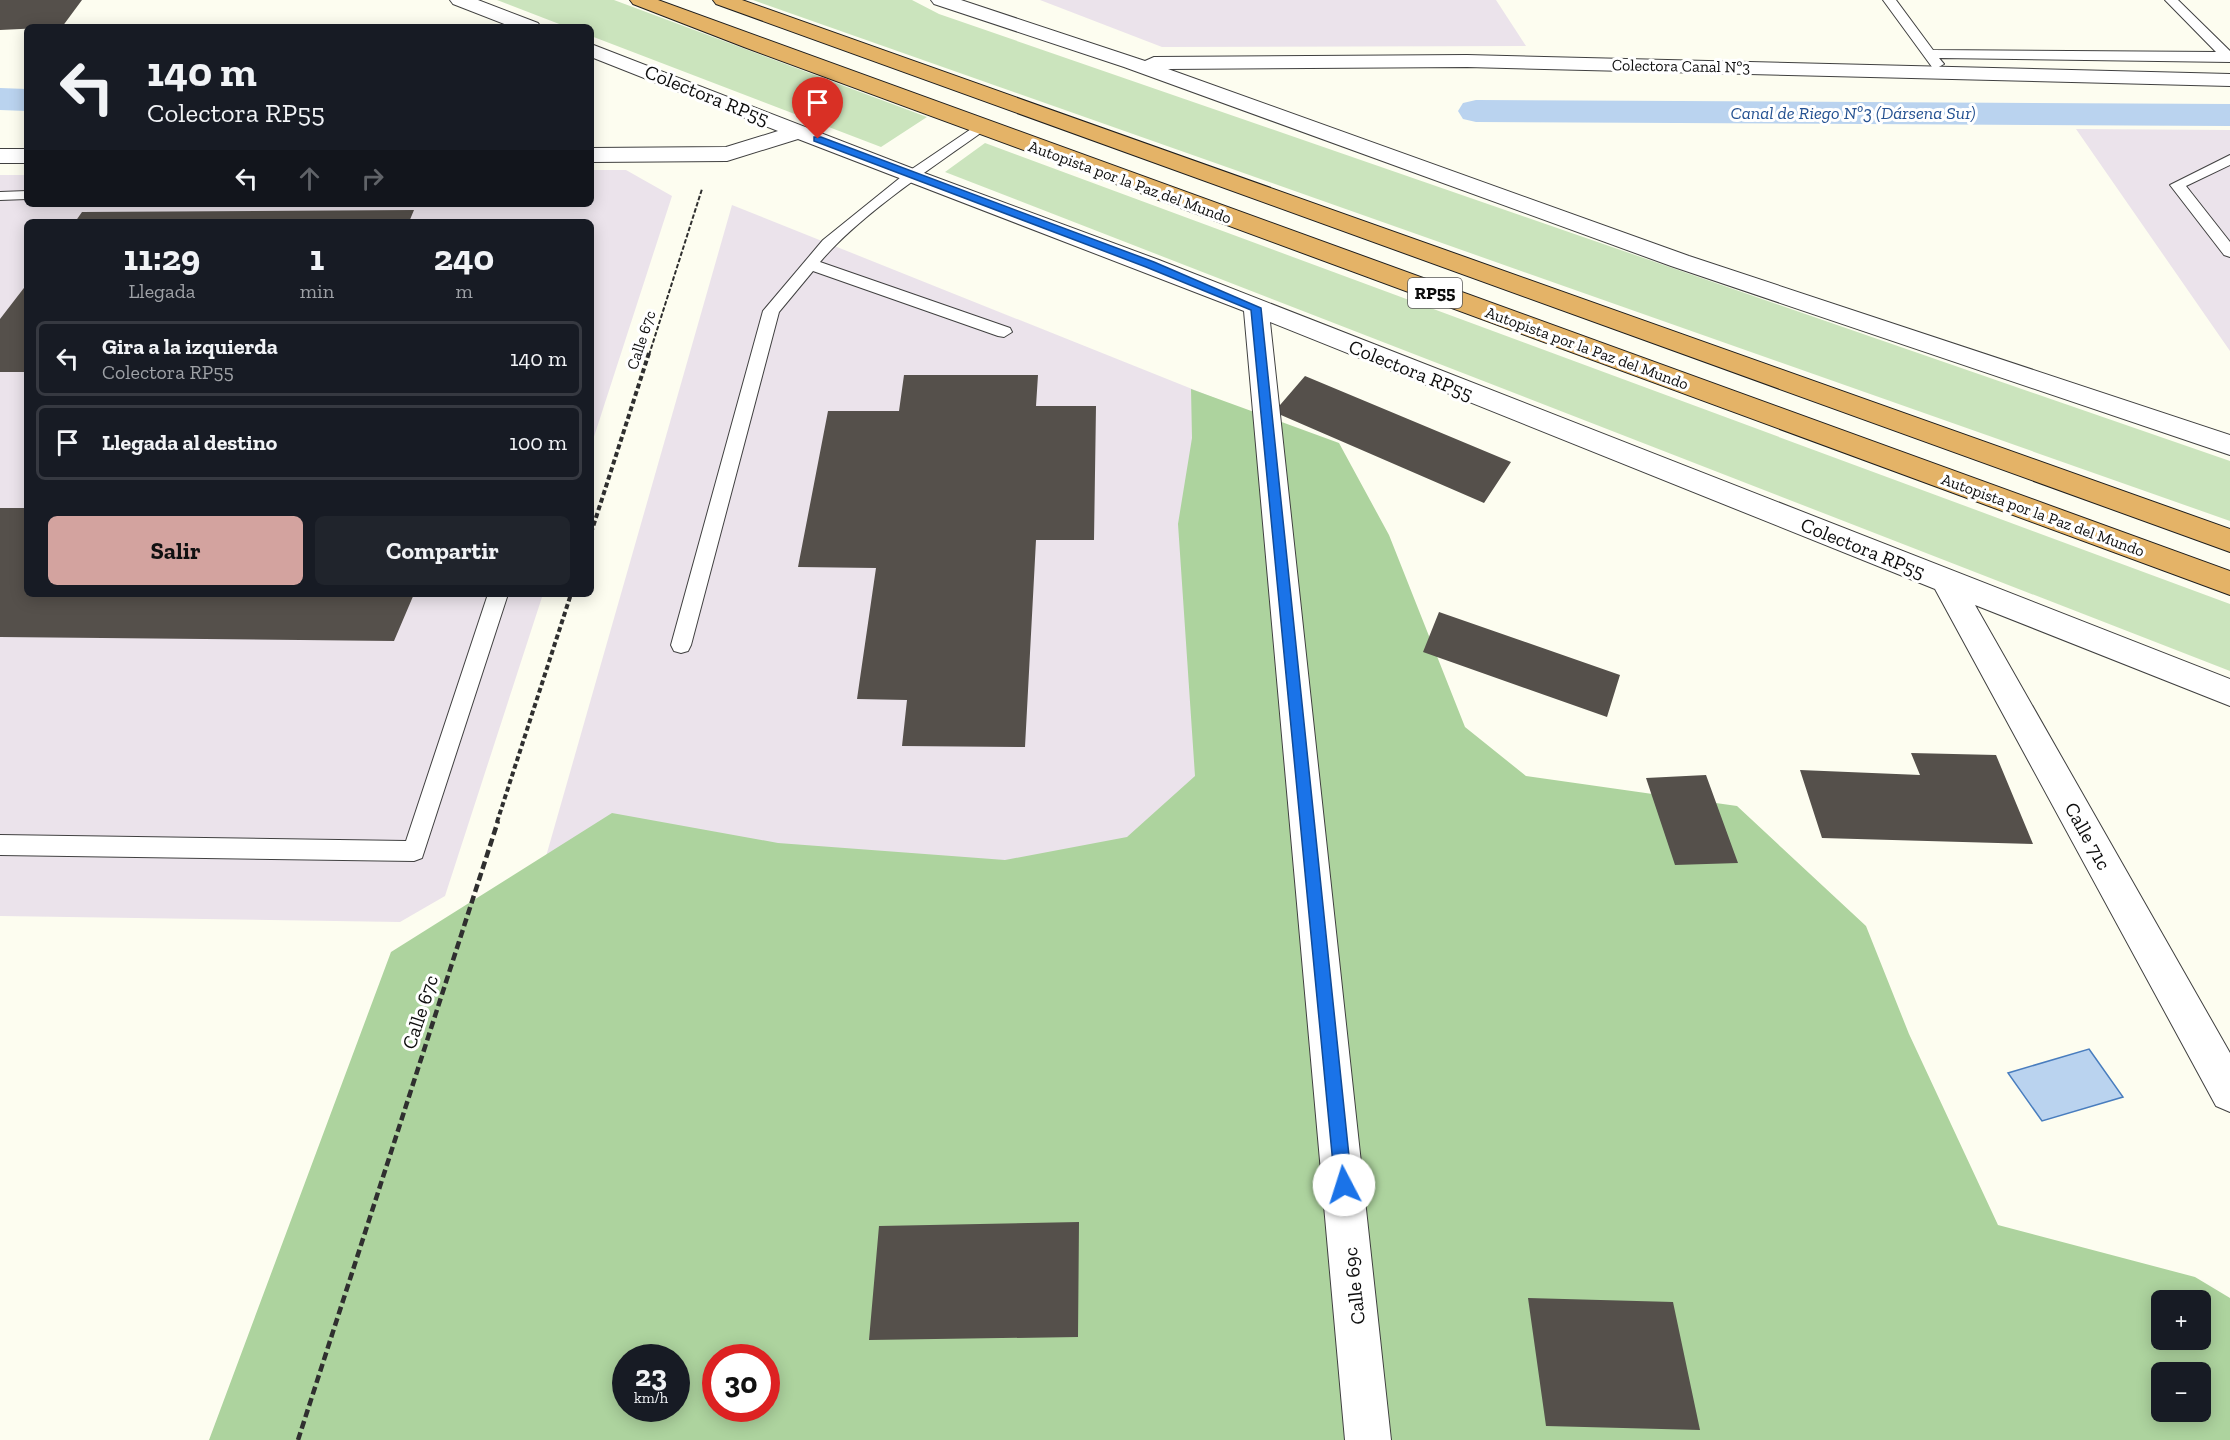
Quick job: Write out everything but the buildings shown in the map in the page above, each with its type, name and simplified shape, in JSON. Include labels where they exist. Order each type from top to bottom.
[{"type":"highway","name":"Autopista por la Paz del Mundo","points":[[640,0],[980,127],[2230,583]]},
{"type":"highway","name":"Autopista por la Paz del Mundo","points":[[723,0],[2230,542]]},
{"type":"street","points":[[460,0],[523,24]]},
{"type":"street","points":[[941,0],[1131,63],[1680,261],[2230,445]]},
{"type":"street","name":"Colectora RP55","points":[[594,51],[911,176],[1150,264],[2230,693]]},
{"type":"street","name":"Colectora Canal Nº3","points":[[1131,63],[1467,61],[2230,80]]},
{"type":"street","points":[[594,155],[727,154],[799,132]]},
{"type":"street","points":[[0,156],[24,156]]},
{"type":"street","name":"Calle 69c","points":[[1256,308],[1368,1440]]},
{"type":"street","name":"Calle 71c","points":[[1946,581],[2230,1092]]},
{"type":"lane","points":[[1889,0],[1946,73]]},
{"type":"lane","points":[[2171,0],[2229,57]]},
{"type":"lane","points":[[1929,54],[2229,57]]},
{"type":"lane","points":[[681,645],[771,311],[828,243],[911,176],[980,127]]},
{"type":"lane","points":[[2230,159],[2177,185],[2230,252]]},
{"type":"lane","points":[[0,196],[24,195]]},
{"type":"lane","points":[[810,264],[1004,332]]},
{"type":"lane","points":[[0,845],[414,851],[497,597]]},
{"type":"path","name":"Calle 67c","points":[[594,524],[713,154]]},
{"type":"path","name":"Calle 67c","points":[[297,1440],[570,597]]},
{"type":"shaded area","points":[[1040,0],[1496,0],[1526,46],[1162,47]]},
{"type":"shaded area","points":[[2076,129],[2230,130],[2230,351]]},
{"type":"shaded area","points":[[594,170],[626,170],[672,196],[594,437],[594,219],[24,219],[24,597],[542,597],[445,896],[400,922],[0,916],[0,175],[24,175],[24,207],[594,207]]},
{"type":"shaded area","points":[[732,205],[1222,401],[1275,941],[523,937]]},
{"type":"green space","points":[[497,0],[614,0],[927,117],[881,147],[594,37],[594,24],[559,24]]},
{"type":"green space","points":[[753,0],[912,0],[939,14],[2230,461],[2230,521]]},
{"type":"green space","points":[[985,143],[2230,604],[2230,671],[945,172]]},
{"type":"green space","points":[[1191,389],[1339,443],[1389,535],[1465,727],[1526,776],[1737,806],[1866,926],[1909,1034],[1998,1225],[2195,1277],[2230,1298],[2230,1440],[209,1440],[391,952],[612,813],[778,843],[1005,860],[1127,837],[1195,776],[1178,524],[1192,438]]},
{"type":"water","points":[[2089,1049],[2123,1097],[2042,1121],[2008,1073]]},
{"type":"waterway","name":"Canal de Riego Nº3 (Dársena Sur)","points":[[0,99],[24,100]]},
{"type":"waterway","name":"Canal de Riego Nº3 (Dársena Sur)","points":[[1476,111],[2230,115]]},
{"type":"route","points":[[818,139],[911,176],[1150,264],[1256,308],[1344,1185]]}]
